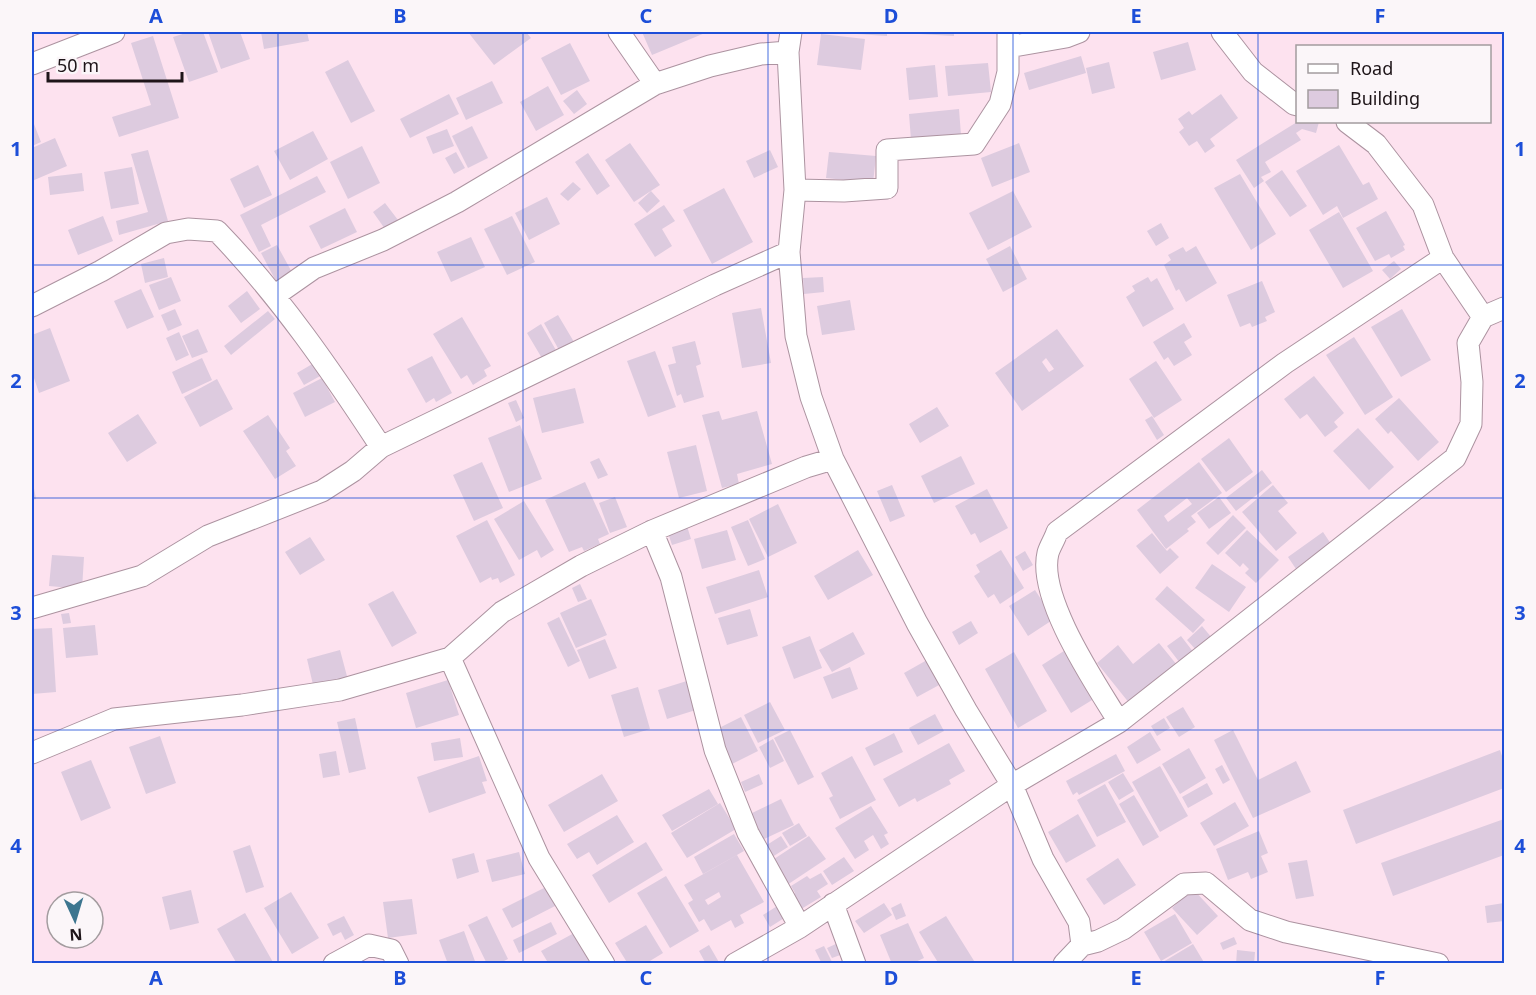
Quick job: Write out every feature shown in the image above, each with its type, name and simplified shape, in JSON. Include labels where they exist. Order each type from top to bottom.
[{"type":"street","points":[[32,64],[114,32]]},
{"type":"street","points":[[620,32],[655,84]]},
{"type":"street","points":[[791,32],[788,52],[795,190],[789,252],[796,336],[811,397],[833,459],[917,623],[966,711],[1012,785],[1043,859],[1079,922],[1082,945]]},
{"type":"street","points":[[795,190],[844,191],[887,188],[887,150],[974,144],[1000,104],[1008,72],[1008,39],[1066,37],[1079,32]]},
{"type":"street","points":[[1222,32],[1253,72],[1296,104]]},
{"type":"street","points":[[274,296],[314,268],[383,240],[456,202],[655,84],[710,66],[762,54],[788,52]]},
{"type":"street","points":[[1348,123],[1376,144],[1423,205],[1443,258],[1483,317]]},
{"type":"street","points":[[32,306],[166,233],[188,229],[217,231],[247,262],[274,296],[343,389],[381,447]]},
{"type":"street","points":[[32,608],[142,576],[208,536],[322,491],[352,471],[381,447],[715,285],[789,252]]},
{"type":"street","points":[[1119,722],[1073,646],[1054,602],[1049,582],[1048,554],[1058,532],[1285,363],[1443,258]]},
{"type":"street","points":[[735,963],[800,927],[1012,785],[1119,722],[1455,458],[1472,424],[1472,382],[1468,343],[1483,317],[1504,308]]},
{"type":"street","points":[[32,753],[114,719],[242,705],[340,690],[450,658],[502,612],[581,566],[652,531],[806,467],[833,459]]},
{"type":"street","points":[[652,531],[671,577],[715,750],[748,833],[800,927]]},
{"type":"street","points":[[450,658],[540,858],[604,963]]},
{"type":"street","points":[[1064,963],[1082,945],[1098,941],[1123,929],[1184,884],[1206,883],[1250,920],[1286,932],[1438,963]]},
{"type":"street","points":[[833,904],[855,963]]},
{"type":"street","points":[[334,963],[369,945],[390,950],[398,963]]},
{"type":"building","points":[[189,32],[203,32],[218,72],[189,82],[173,37]]},
{"type":"building","points":[[208,32],[240,32],[250,59],[221,69]]},
{"type":"building","points":[[261,32],[307,32],[309,41],[264,49]]},
{"type":"building","points":[[468,32],[526,32],[531,38],[494,65]]},
{"type":"building","points":[[642,32],[704,32],[705,33],[652,55]]},
{"type":"building","points":[[887,32],[887,36],[842,33]]},
{"type":"building","points":[[919,32],[954,32],[954,36],[919,34]]},
{"type":"building","points":[[821,34],[865,39],[861,70],[817,65]]},
{"type":"building","points":[[153,36],[179,118],[119,137],[112,117],[151,105],[131,43]]},
{"type":"building","points":[[1188,42],[1196,70],[1161,80],[1153,52]]},
{"type":"building","points":[[570,43],[590,81],[561,95],[541,58]]},
{"type":"building","points":[[1081,56],[1086,73],[1029,90],[1024,73]]},
{"type":"building","points":[[348,60],[375,111],[351,123],[325,72]]},
{"type":"building","points":[[1109,62],[1115,88],[1092,94],[1086,68]]},
{"type":"building","points":[[988,63],[991,92],[948,96],[945,66]]},
{"type":"building","points":[[935,65],[938,97],[909,100],[906,68]]},
{"type":"building","points":[[492,81],[503,103],[466,120],[456,98]]},
{"type":"building","points":[[548,86],[564,115],[536,131],[520,102]]},
{"type":"building","points":[[577,90],[587,104],[574,114],[563,101]]},
{"type":"building","points":[[449,94],[459,114],[410,138],[400,119]]},
{"type":"building","points":[[1221,94],[1238,118],[1210,139],[1215,146],[1205,153],[1197,141],[1189,146],[1179,132],[1184,128],[1178,119],[1189,111],[1192,115]]},
{"type":"building","points":[[959,109],[961,135],[911,140],[909,114]]},
{"type":"building","points":[[32,119],[41,142],[32,146]]},
{"type":"building","points":[[1296,123],[1319,123],[1316,133],[1302,129],[1296,133],[1301,140],[1265,162],[1271,172],[1261,177],[1264,181],[1254,188],[1236,160]]},
{"type":"building","points":[[472,126],[488,158],[468,168],[452,136]]},
{"type":"building","points":[[447,129],[454,146],[433,154],[426,137]]},
{"type":"building","points":[[313,131],[328,159],[290,180],[274,151]]},
{"type":"building","points":[[55,138],[67,166],[32,181],[32,148]]},
{"type":"building","points":[[630,143],[660,185],[634,202],[605,160]]},
{"type":"building","points":[[1019,143],[1030,172],[992,187],[981,158]]},
{"type":"building","points":[[1339,145],[1363,185],[1369,182],[1378,199],[1343,218],[1337,206],[1323,215],[1296,171]]},
{"type":"building","points":[[362,146],[380,183],[348,199],[330,162]]},
{"type":"building","points":[[148,150],[168,221],[119,235],[116,221],[148,212],[131,154]]},
{"type":"building","points":[[770,150],[778,167],[754,178],[746,161]]},
{"type":"building","points":[[456,152],[465,168],[454,174],[445,158]]},
{"type":"building","points":[[829,152],[876,156],[873,183],[826,178]]},
{"type":"building","points":[[588,153],[610,186],[597,195],[575,162]]},
{"type":"building","points":[[258,165],[272,195],[244,208],[230,179]]},
{"type":"building","points":[[132,167],[139,204],[111,209],[104,172]]},
{"type":"building","points":[[1282,170],[1307,206],[1290,217],[1265,182]]},
{"type":"building","points":[[82,173],[84,191],[50,195],[48,177]]},
{"type":"building","points":[[1240,174],[1276,234],[1251,250],[1214,188]]},
{"type":"building","points":[[317,176],[326,192],[261,225],[271,246],[259,252],[240,215]]},
{"type":"building","points":[[573,182],[581,189],[568,201],[560,194]]},
{"type":"building","points":[[724,188],[753,242],[712,264],[683,210]]},
{"type":"building","points":[[651,191],[660,201],[647,213],[638,203]]},
{"type":"building","points":[[1013,191],[1032,227],[988,250],[969,213]]},
{"type":"building","points":[[547,197],[560,224],[529,240],[515,213]]},
{"type":"building","points":[[385,203],[398,220],[385,229],[373,212]]},
{"type":"building","points":[[664,205],[675,221],[662,229],[672,246],[655,257],[634,224]]},
{"type":"building","points":[[345,208],[357,232],[321,249],[309,226]]},
{"type":"building","points":[[1386,211],[1405,245],[1403,246],[1405,250],[1391,258],[1389,254],[1375,261],[1356,228]]},
{"type":"building","points":[[1339,212],[1373,271],[1343,288],[1309,230]]},
{"type":"building","points":[[103,216],[113,241],[78,255],[68,230]]},
{"type":"building","points":[[512,216],[535,262],[507,275],[484,229]]},
{"type":"building","points":[[1161,223],[1169,238],[1156,246],[1147,231]]},
{"type":"building","points":[[471,237],[485,267],[451,282],[437,252]]},
{"type":"building","points":[[277,245],[294,276],[278,285],[261,253]]},
{"type":"building","points":[[1010,246],[1027,279],[1003,292],[986,259]]},
{"type":"building","points":[[1196,246],[1217,283],[1186,302],[1179,289],[1176,291],[1164,265],[1171,260],[1168,255],[1183,247],[1186,252]]},
{"type":"building","points":[[164,258],[168,277],[145,283],[141,264]]},
{"type":"building","points":[[1394,261],[1401,269],[1390,279],[1382,270]]},
{"type":"building","points":[[171,277],[181,301],[159,310],[149,285]]},
{"type":"building","points":[[823,277],[824,292],[804,294],[803,278]]},
{"type":"building","points":[[1148,277],[1151,282],[1157,278],[1174,309],[1143,327],[1126,297],[1135,291],[1132,286]]},
{"type":"building","points":[[1262,281],[1275,312],[1265,317],[1267,321],[1252,327],[1250,323],[1240,327],[1227,295]]},
{"type":"building","points":[[141,289],[154,317],[127,329],[114,301]]},
{"type":"building","points":[[247,291],[260,309],[241,323],[228,306]]},
{"type":"building","points":[[850,300],[855,330],[822,335],[817,306]]},
{"type":"building","points":[[761,308],[771,363],[742,368],[732,313]]},
{"type":"building","points":[[175,309],[182,325],[168,331],[161,315]]},
{"type":"building","points":[[1402,309],[1431,360],[1401,377],[1371,327]]},
{"type":"building","points":[[268,311],[275,319],[231,355],[224,346]]},
{"type":"building","points":[[558,315],[574,342],[559,350],[544,323]]},
{"type":"building","points":[[462,317],[491,366],[484,370],[487,376],[473,385],[467,375],[461,379],[433,334]]},
{"type":"building","points":[[1184,323],[1192,337],[1184,342],[1192,355],[1174,366],[1168,357],[1164,360],[1153,342]]},
{"type":"building","points":[[541,324],[557,352],[543,360],[527,333]]},
{"type":"building","points":[[50,328],[70,381],[39,393],[32,372],[32,335]]},
{"type":"building","points":[[198,329],[208,352],[192,358],[182,336]]},
{"type":"building","points":[[1057,329],[1084,366],[1022,411],[995,373]],"holes":[[[1046,358],[1054,369],[1049,372],[1042,362]]]},
{"type":"building","points":[[179,332],[189,355],[176,361],[166,338]]},
{"type":"building","points":[[1354,337],[1393,397],[1365,415],[1326,355]]},
{"type":"building","points":[[695,341],[701,364],[696,366],[704,397],[684,403],[681,394],[677,396],[668,365],[676,363],[672,347]]},
{"type":"building","points":[[655,351],[676,407],[648,417],[627,361]]},
{"type":"building","points":[[432,356],[452,393],[436,402],[434,398],[426,403],[407,369]]},
{"type":"building","points":[[202,358],[212,380],[182,394],[172,372]]},
{"type":"building","points":[[1156,361],[1182,400],[1154,418],[1129,379]]},
{"type":"building","points":[[314,363],[322,375],[304,385],[297,373]]},
{"type":"building","points":[[1314,376],[1344,413],[1334,422],[1338,427],[1325,437],[1307,414],[1300,419],[1284,399]]},
{"type":"building","points":[[322,378],[335,402],[305,417],[293,393]]},
{"type":"building","points":[[217,379],[233,409],[200,427],[184,397]]},
{"type":"building","points":[[575,388],[584,423],[542,433],[533,398]]},
{"type":"building","points":[[1399,398],[1439,442],[1418,461],[1391,431],[1388,434],[1375,419]]},
{"type":"building","points":[[516,400],[524,418],[516,422],[508,403]]},
{"type":"building","points":[[937,407],[949,426],[920,443],[909,424]]},
{"type":"building","points":[[719,411],[722,420],[757,411],[772,464],[737,474],[739,484],[722,488],[702,415]]},
{"type":"building","points":[[138,414],[157,443],[127,462],[108,433]]},
{"type":"building","points":[[268,415],[290,448],[286,451],[296,466],[275,479],[243,431]]},
{"type":"building","points":[[1152,416],[1164,435],[1157,440],[1145,420]]},
{"type":"building","points":[[520,425],[542,479],[509,492],[488,438]]},
{"type":"building","points":[[1358,428],[1394,467],[1369,490],[1333,451]]},
{"type":"building","points":[[1229,438],[1253,472],[1226,492],[1201,459]]},
{"type":"building","points":[[696,445],[707,491],[679,498],[667,452]]},
{"type":"building","points":[[961,456],[975,484],[934,503],[921,476]]},
{"type":"building","points":[[599,458],[608,475],[598,479],[590,462]]},
{"type":"building","points":[[482,462],[503,508],[474,521],[453,475]]},
{"type":"building","points":[[1199,462],[1222,493],[1191,516],[1196,522],[1187,529],[1189,531],[1166,549],[1137,510]],"holes":[[[1187,498],[1192,504],[1168,522],[1164,516]]]},
{"type":"building","points":[[1262,470],[1272,483],[1236,511],[1226,498]]},
{"type":"building","points":[[32,478],[36,499],[32,500]]},
{"type":"building","points":[[585,482],[609,534],[598,539],[600,544],[584,551],[582,547],[569,552],[545,500]]},
{"type":"building","points":[[892,485],[905,516],[890,522],[877,491]]},
{"type":"building","points":[[1273,485],[1288,503],[1278,511],[1297,533],[1276,551],[1242,512]]},
{"type":"building","points":[[987,489],[1008,528],[980,543],[975,533],[971,535],[955,506]]},
{"type":"building","points":[[615,497],[627,527],[610,533],[599,503]]},
{"type":"building","points":[[1219,497],[1231,513],[1209,529],[1197,513]]},
{"type":"building","points":[[524,501],[554,550],[541,558],[537,550],[519,560],[494,519]]},
{"type":"building","points":[[778,504],[797,543],[768,557],[749,519]]},
{"type":"building","points":[[1233,515],[1246,528],[1218,555],[1206,543]]},
{"type":"building","points":[[487,520],[515,575],[500,583],[498,578],[492,580],[491,577],[480,583],[456,536]]},
{"type":"building","points":[[748,520],[765,559],[748,566],[731,527]]},
{"type":"building","points":[[687,526],[691,539],[672,545],[668,533]]},
{"type":"building","points":[[727,530],[736,560],[702,569],[694,539]]},
{"type":"building","points":[[1247,530],[1279,560],[1256,583],[1245,573],[1249,569],[1243,563],[1240,567],[1225,553]]},
{"type":"building","points":[[1323,532],[1331,544],[1296,569],[1288,557]]},
{"type":"building","points":[[1152,533],[1167,551],[1170,548],[1179,557],[1160,574],[1136,546]]},
{"type":"building","points":[[310,537],[325,560],[300,575],[285,552]]},
{"type":"building","points":[[858,550],[873,575],[828,600],[814,576]]},
{"type":"building","points":[[1001,550],[1024,588],[1000,604],[994,594],[988,598],[974,576],[980,572],[976,565]]},
{"type":"building","points":[[1025,551],[1033,565],[1023,571],[1015,557]]},
{"type":"building","points":[[52,555],[84,557],[82,589],[49,586]]},
{"type":"building","points":[[1212,564],[1246,587],[1229,612],[1195,588]]},
{"type":"building","points":[[759,570],[768,597],[715,614],[706,587]]},
{"type":"building","points":[[580,584],[587,599],[578,602],[572,588]]},
{"type":"building","points":[[1167,586],[1205,620],[1193,633],[1155,599]]},
{"type":"building","points":[[1035,590],[1054,619],[1028,636],[1009,606]]},
{"type":"building","points":[[393,591],[417,633],[392,647],[368,604]]},
{"type":"building","points":[[591,599],[607,635],[576,648],[560,613]]},
{"type":"building","points":[[750,609],[758,636],[727,645],[718,618]]},
{"type":"building","points":[[69,613],[71,623],[63,624],[61,614]]},
{"type":"building","points":[[559,617],[580,661],[568,667],[547,623]]},
{"type":"building","points":[[971,621],[978,633],[959,645],[952,632]]},
{"type":"building","points":[[95,625],[98,655],[66,658],[63,628]]},
{"type":"building","points":[[1202,626],[1212,638],[1197,651],[1187,640]]},
{"type":"building","points":[[52,628],[56,692],[32,694],[32,629]]},
{"type":"building","points":[[853,632],[865,654],[832,672],[819,650]]},
{"type":"building","points":[[810,636],[822,668],[794,679],[782,647]]},
{"type":"building","points":[[1181,636],[1194,653],[1180,663],[1167,646]]},
{"type":"building","points":[[605,639],[617,668],[589,679],[577,650]]},
{"type":"building","points":[[1159,643],[1177,665],[1130,704],[1097,663],[1118,645],[1133,664]]},
{"type":"building","points":[[1067,649],[1097,697],[1071,713],[1042,665]]},
{"type":"building","points":[[340,650],[348,680],[314,689],[307,659]]},
{"type":"building","points":[[1014,652],[1047,711],[1018,728],[985,669]]},
{"type":"building","points":[[927,660],[941,684],[917,697],[904,673]]},
{"type":"building","points":[[850,667],[858,689],[832,699],[823,677]]},
{"type":"building","points":[[448,680],[459,715],[416,728],[406,693]]},
{"type":"building","points":[[690,680],[699,709],[667,719],[658,690]]},
{"type":"building","points":[[638,687],[650,729],[624,737],[611,695]]},
{"type":"building","points":[[770,702],[785,730],[758,743],[744,715]]},
{"type":"building","points":[[1183,707],[1195,727],[1179,737],[1166,717]]},
{"type":"building","points":[[935,714],[944,731],[918,745],[909,728]]},
{"type":"building","points":[[741,717],[758,751],[732,764],[715,730]]},
{"type":"building","points":[[355,718],[366,769],[349,773],[337,722]]},
{"type":"building","points":[[1164,718],[1170,728],[1157,736],[1151,726]]},
{"type":"building","points":[[790,730],[814,777],[798,785],[774,738]]},
{"type":"building","points":[[1233,730],[1258,780],[1296,761],[1311,792],[1253,818],[1214,740]]},
{"type":"building","points":[[1150,732],[1161,750],[1137,764],[1127,747]]},
{"type":"building","points":[[894,733],[903,752],[874,766],[865,748]]},
{"type":"building","points":[[160,736],[176,783],[146,794],[129,747]]},
{"type":"building","points":[[460,738],[463,757],[434,761],[431,743]]},
{"type":"building","points":[[773,739],[784,761],[770,768],[759,747]]},
{"type":"building","points":[[949,743],[965,771],[949,780],[951,784],[917,802],[915,798],[899,807],[883,779]]},
{"type":"building","points":[[1189,748],[1206,778],[1180,794],[1162,764]]},
{"type":"building","points":[[1500,750],[1504,762],[1504,788],[1356,844],[1343,810]]},
{"type":"building","points":[[336,751],[340,775],[323,778],[319,754]]},
{"type":"building","points":[[1116,754],[1125,771],[1079,795],[1077,792],[1073,795],[1066,781]]},
{"type":"building","points":[[479,756],[487,781],[482,782],[486,793],[429,813],[417,777]]},
{"type":"building","points":[[852,756],[876,800],[840,819],[829,798],[833,796],[821,773]]},
{"type":"building","points":[[91,760],[111,808],[81,821],[61,772]]},
{"type":"building","points":[[1222,765],[1230,780],[1223,784],[1215,769]]},
{"type":"building","points":[[1160,766],[1188,816],[1160,832],[1132,782]]},
{"type":"building","points":[[1123,773],[1134,791],[1119,800],[1108,782]]},
{"type":"building","points":[[602,774],[618,801],[564,832],[548,805]]},
{"type":"building","points":[[759,774],[763,784],[745,792],[741,782]]},
{"type":"building","points":[[1207,783],[1213,794],[1188,808],[1182,797]]},
{"type":"building","points":[[1105,784],[1126,822],[1097,837],[1077,800]]},
{"type":"building","points":[[709,789],[718,804],[672,831],[662,815]]},
{"type":"building","points":[[1134,795],[1159,837],[1143,846],[1119,804]]},
{"type":"building","points":[[781,799],[794,825],[762,840],[750,814]]},
{"type":"building","points":[[1235,802],[1249,826],[1214,846],[1200,823]]},
{"type":"building","points":[[720,803],[736,829],[687,858],[671,833]]},
{"type":"building","points":[[871,806],[888,833],[884,835],[889,844],[881,849],[873,835],[864,841],[869,850],[855,859],[835,828]]},
{"type":"building","points":[[1078,814],[1096,846],[1066,863],[1048,832]]},
{"type":"building","points":[[617,815],[634,842],[597,865],[589,852],[577,859],[567,844]]},
{"type":"building","points":[[1504,819],[1504,855],[1393,896],[1381,863]]},
{"type":"building","points":[[799,823],[807,836],[790,846],[782,833]]},
{"type":"building","points":[[1259,831],[1268,853],[1261,856],[1268,872],[1251,879],[1248,872],[1228,880],[1216,849]]},
{"type":"building","points":[[734,834],[744,851],[703,874],[694,857]]},
{"type":"building","points":[[781,836],[788,847],[769,859],[762,848]]},
{"type":"building","points":[[809,836],[826,859],[787,885],[771,861]]},
{"type":"building","points":[[646,842],[663,870],[609,903],[592,875]]},
{"type":"building","points":[[250,845],[264,887],[246,893],[233,851]]},
{"type":"building","points":[[519,852],[525,874],[492,882],[486,860]]},
{"type":"building","points":[[474,853],[479,872],[457,879],[452,859]]},
{"type":"building","points":[[737,855],[764,902],[740,915],[744,923],[735,928],[731,920],[711,931],[704,919],[699,922],[688,903],[693,900],[684,885]],"holes":[[[719,892],[721,897],[708,905],[705,900]]]},
{"type":"building","points":[[844,857],[854,871],[832,885],[823,871]]},
{"type":"building","points":[[1118,858],[1136,885],[1104,905],[1086,879]]},
{"type":"building","points":[[1307,860],[1314,896],[1296,899],[1288,863]]},
{"type":"building","points":[[821,873],[828,884],[817,891],[821,897],[798,911],[789,897],[795,893],[791,886],[807,876],[810,879]]},
{"type":"building","points":[[666,876],[699,931],[670,948],[637,893]]},
{"type":"building","points":[[550,885],[559,904],[512,928],[502,909]]},
{"type":"building","points":[[1193,889],[1218,916],[1197,935],[1172,908]]},
{"type":"building","points":[[191,890],[199,923],[170,930],[162,897]]},
{"type":"building","points":[[291,892],[319,938],[292,954],[264,908]]},
{"type":"building","points":[[412,899],[417,934],[388,938],[383,902]]},
{"type":"building","points":[[782,903],[789,915],[770,927],[763,915]]},
{"type":"building","points":[[884,903],[892,915],[864,933],[855,921]]},
{"type":"building","points":[[901,903],[906,916],[896,920],[891,908]]},
{"type":"building","points":[[1504,903],[1504,921],[1487,923],[1485,906]]},
{"type":"building","points":[[245,913],[274,964],[237,964],[217,929]]},
{"type":"building","points":[[1175,914],[1192,943],[1161,961],[1144,932]]},
{"type":"building","points":[[344,916],[354,935],[345,940],[341,932],[333,936],[327,924]]},
{"type":"building","points":[[487,916],[508,959],[498,964],[487,964],[468,925]]},
{"type":"building","points":[[946,916],[976,964],[939,964],[919,932]]},
{"type":"building","points":[[551,922],[557,934],[519,953],[513,940]]},
{"type":"building","points":[[908,923],[924,958],[911,964],[892,964],[880,935]]},
{"type":"building","points":[[646,925],[663,953],[645,964],[628,964],[615,943]]},
{"type":"building","points":[[464,931],[476,964],[448,964],[439,940]]},
{"type":"building","points":[[576,932],[594,964],[542,964],[547,961],[541,951]]},
{"type":"building","points":[[1234,937],[1237,944],[1223,950],[1220,943]]},
{"type":"building","points":[[838,943],[843,954],[832,958],[827,948]]},
{"type":"building","points":[[1193,944],[1205,964],[1164,964],[1163,962]]},
{"type":"building","points":[[709,945],[720,964],[706,964],[699,951]]},
{"type":"building","points":[[824,946],[832,962],[829,964],[822,964],[815,950]]},
{"type":"building","points":[[1237,950],[1255,952],[1254,964],[1236,964]]}]
